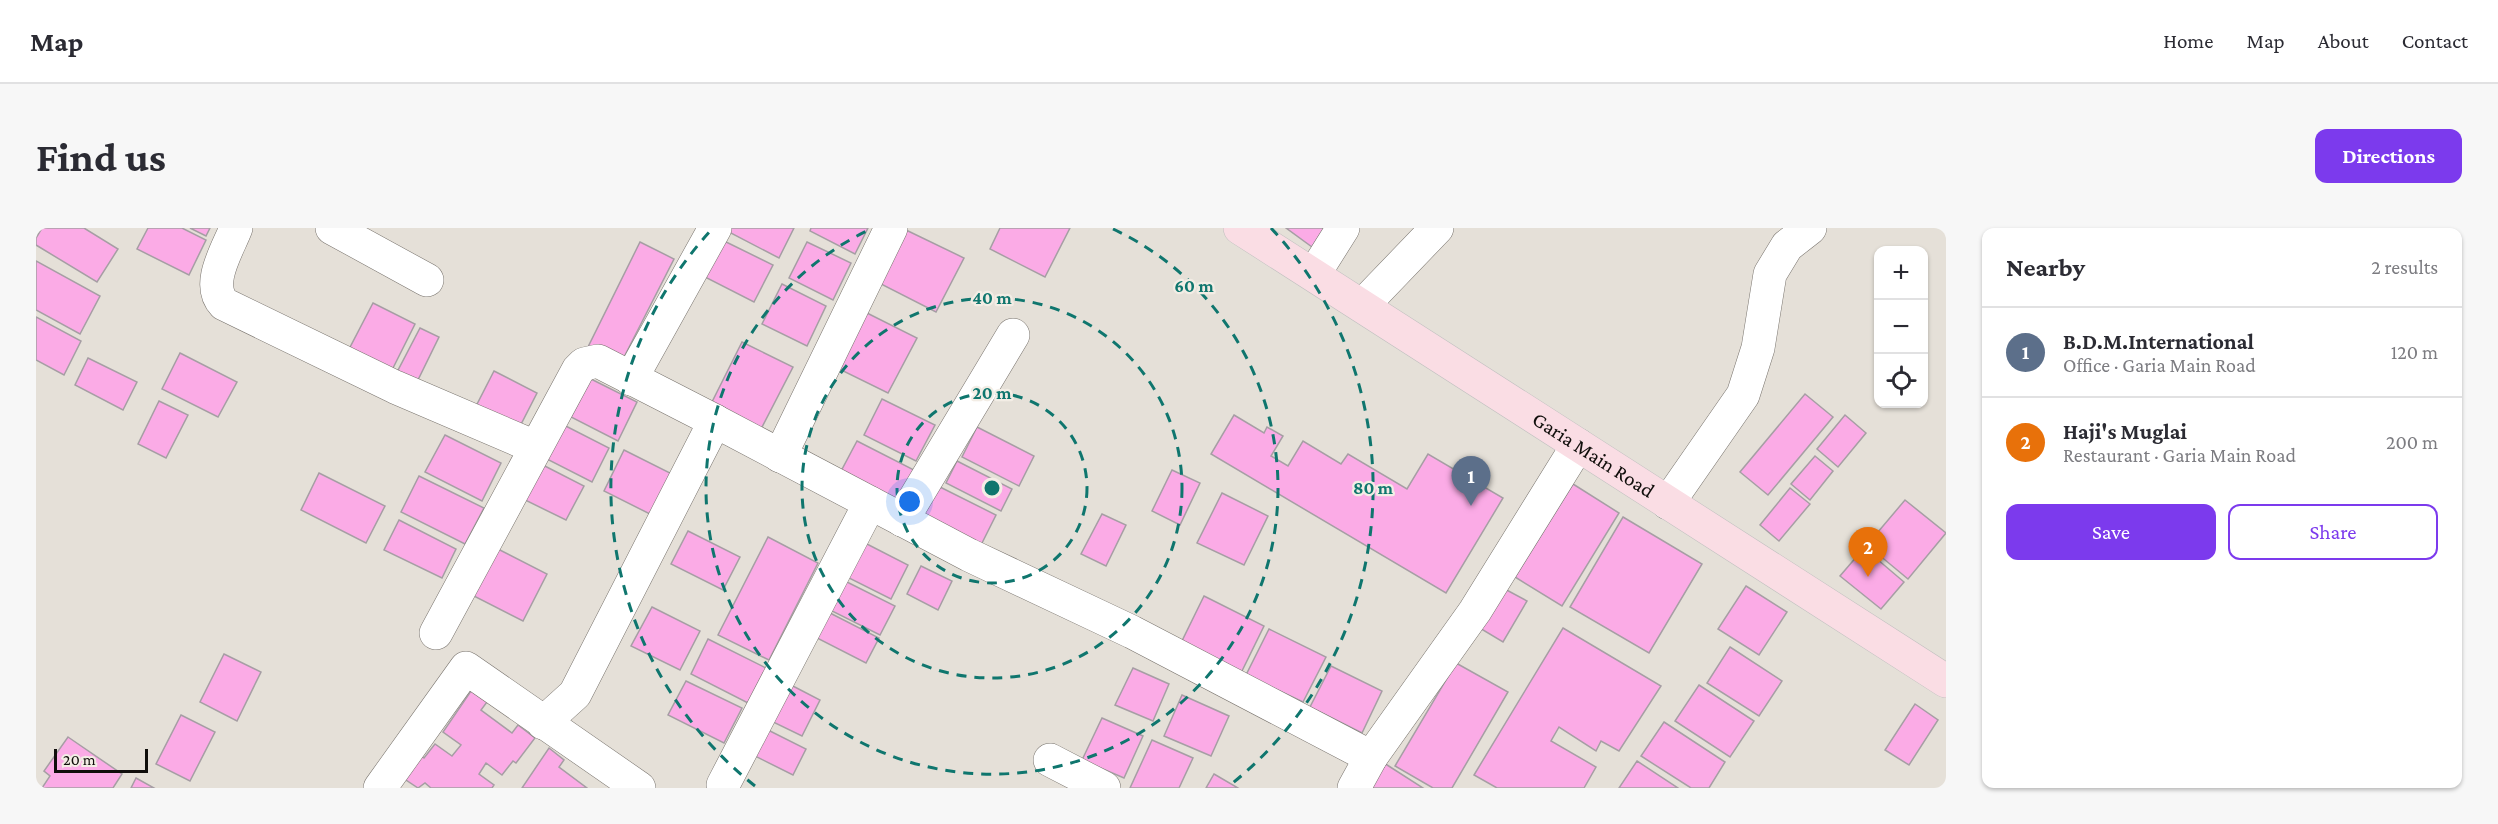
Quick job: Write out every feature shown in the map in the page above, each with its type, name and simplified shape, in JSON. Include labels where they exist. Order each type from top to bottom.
[{"type":"main road","name":"Garia Main Road","points":[[1240,228],[1946,681]]},
{"type":"street","points":[[236,228],[217,278],[217,292],[224,304],[395,387],[535,447]]},
{"type":"street","points":[[332,228],[427,280]]},
{"type":"street","points":[[632,379],[715,228]]},
{"type":"street","points":[[780,456],[891,228]]},
{"type":"street","points":[[1314,274],[1343,228]]},
{"type":"street","points":[[1363,305],[1437,228]]},
{"type":"street","points":[[1668,503],[1743,396],[1755,360],[1770,274],[1787,246],[1810,228]]},
{"type":"street","points":[[902,520],[1013,335]]},
{"type":"street","points":[[436,633],[578,370],[584,364],[598,361],[870,504],[1132,632],[1371,757]]},
{"type":"street","points":[[543,723],[575,694],[715,421]]},
{"type":"street","points":[[1354,788],[1371,757],[1475,611],[1578,444]]},
{"type":"street","points":[[723,785],[870,504]]},
{"type":"street","points":[[381,788],[466,668],[639,788]]},
{"type":"street","points":[[1050,760],[1104,788]]},
{"type":"building","points":[[42,228],[84,228],[118,249],[97,282],[36,245],[36,238]]},
{"type":"building","points":[[148,228],[182,228],[206,240],[189,275],[137,249]]},
{"type":"building","points":[[190,228],[210,228],[206,236]]},
{"type":"building","points":[[726,228],[794,228],[779,258],[725,230]]},
{"type":"building","points":[[811,228],[868,228],[855,254],[810,231]]},
{"type":"building","points":[[1000,228],[1070,228],[1045,277],[990,249]]},
{"type":"building","points":[[1286,228],[1324,228],[1312,247]]},
{"type":"building","points":[[906,230],[964,258],[936,312],[879,283]]},
{"type":"building","points":[[718,238],[773,265],[754,302],[699,274]]},
{"type":"building","points":[[640,242],[674,259],[621,363],[588,347]]},
{"type":"building","points":[[807,242],[851,263],[833,300],[789,278]]},
{"type":"building","points":[[36,261],[100,296],[80,334],[36,310]]},
{"type":"building","points":[[782,284],[826,306],[807,346],[762,324]]},
{"type":"building","points":[[373,303],[415,324],[389,376],[346,355]]},
{"type":"building","points":[[863,311],[917,338],[888,393],[835,367]]},
{"type":"building","points":[[36,317],[81,341],[64,375],[36,360]]},
{"type":"building","points":[[420,328],[439,337],[415,386],[395,376]]},
{"type":"building","points":[[742,342],[793,367],[760,431],[710,406]]},
{"type":"building","points":[[180,353],[237,382],[218,417],[162,389]]},
{"type":"building","points":[[88,358],[137,382],[123,410],[75,385]]},
{"type":"building","points":[[494,371],[537,393],[515,436],[472,414]]},
{"type":"building","points":[[591,379],[637,402],[618,441],[571,417]]},
{"type":"building","points":[[1805,394],[1833,417],[1768,495],[1740,472]]},
{"type":"building","points":[[882,399],[935,425],[916,461],[864,435]]},
{"type":"building","points":[[159,401],[188,415],[166,458],[138,444]]},
{"type":"building","points":[[1234,415],[1264,433],[1267,427],[1283,436],[1271,456],[1288,466],[1303,441],[1341,464],[1348,454],[1407,489],[1428,454],[1503,498],[1446,593],[1211,454]]},
{"type":"building","points":[[1845,415],[1866,433],[1838,467],[1817,449]]},
{"type":"building","points":[[554,420],[609,448],[592,482],[537,454]]},
{"type":"building","points":[[977,427],[1034,456],[1019,486],[962,457]]},
{"type":"building","points":[[445,435],[501,463],[482,501],[425,472]]},
{"type":"building","points":[[857,441],[914,470],[897,504],[839,475]]},
{"type":"building","points":[[624,450],[680,478],[660,519],[604,491]]},
{"type":"building","points":[[1815,456],[1833,471],[1810,500],[1791,484]]},
{"type":"building","points":[[957,461],[1012,489],[1001,511],[946,483]]},
{"type":"building","points":[[537,462],[584,486],[566,520],[519,497]]},
{"type":"building","points":[[1172,470],[1200,483],[1180,525],[1152,511]]},
{"type":"building","points":[[319,473],[385,506],[366,543],[301,510]]},
{"type":"building","points":[[419,476],[484,508],[465,544],[401,512]]},
{"type":"building","points":[[934,484],[996,515],[977,553],[915,521]]},
{"type":"building","points":[[1573,484],[1619,513],[1562,606],[1515,577]]},
{"type":"building","points":[[1790,488],[1810,504],[1779,541],[1760,525]]},
{"type":"building","points":[[1222,493],[1268,516],[1244,565],[1197,543]]},
{"type":"building","points":[[1905,500],[1946,533],[1908,579],[1867,545]]},
{"type":"building","points":[[1102,514],[1126,525],[1106,566],[1081,554]]},
{"type":"building","points":[[1623,517],[1702,564],[1649,653],[1570,607]]},
{"type":"building","points":[[399,520],[456,549],[442,578],[384,550]]},
{"type":"building","points":[[688,531],[740,557],[723,590],[671,564]]},
{"type":"building","points":[[768,537],[818,563],[769,660],[718,635]]},
{"type":"building","points":[[863,542],[908,565],[891,599],[845,576]]},
{"type":"building","points":[[490,545],[547,574],[523,621],[466,592]]},
{"type":"building","points":[[1864,548],[1904,582],[1881,609],[1840,576]]},
{"type":"building","points":[[921,566],[952,581],[938,610],[907,594]]},
{"type":"building","points":[[845,581],[895,606],[880,635],[830,610]]},
{"type":"building","points":[[1746,586],[1787,612],[1759,655],[1718,629]]},
{"type":"building","points":[[1501,587],[1527,601],[1503,642],[1478,627]]},
{"type":"building","points":[[1204,596],[1264,626],[1240,675],[1180,645]]},
{"type":"building","points":[[652,607],[700,631],[680,670],[631,646]]},
{"type":"building","points":[[830,613],[879,638],[866,663],[817,638]]},
{"type":"building","points":[[1563,628],[1661,686],[1619,751],[1601,741],[1596,751],[1559,727],[1551,741],[1596,767],[1584,788],[1497,788],[1474,775]]},
{"type":"building","points":[[1269,629],[1326,657],[1303,702],[1246,675]]},
{"type":"building","points":[[708,639],[766,668],[748,703],[691,674]]},
{"type":"building","points":[[1730,647],[1782,681],[1759,716],[1707,683]]},
{"type":"building","points":[[224,654],[261,672],[237,721],[200,702]]},
{"type":"building","points":[[1456,663],[1508,692],[1452,788],[1433,788],[1395,766]]},
{"type":"building","points":[[1331,666],[1382,691],[1362,733],[1310,707]]},
{"type":"building","points":[[1133,668],[1169,684],[1153,721],[1115,705]]},
{"type":"building","points":[[686,681],[742,708],[724,743],[668,715]]},
{"type":"building","points":[[789,684],[820,700],[802,736],[771,721]]},
{"type":"building","points":[[1699,685],[1754,721],[1730,757],[1675,721]]},
{"type":"building","points":[[471,691],[487,702],[481,710],[512,733],[518,725],[535,738],[516,763],[513,761],[502,775],[486,763],[479,774],[494,785],[492,788],[431,788],[425,783],[418,788],[403,778],[420,755],[424,758],[435,744],[452,756],[461,745],[443,732]]},
{"type":"building","points":[[1182,695],[1229,716],[1211,756],[1164,736]]},
{"type":"building","points":[[1915,704],[1938,720],[1909,765],[1885,750]]},
{"type":"building","points":[[181,715],[215,732],[190,781],[156,764]]},
{"type":"building","points":[[1102,718],[1143,736],[1124,778],[1082,760]]},
{"type":"building","points":[[1664,722],[1725,762],[1709,788],[1691,788],[1641,756]]},
{"type":"building","points":[[764,728],[806,749],[793,775],[751,754]]},
{"type":"building","points":[[68,737],[122,774],[113,788],[42,788],[50,776],[44,771]]},
{"type":"building","points":[[1152,740],[1193,758],[1179,788],[1130,788]]},
{"type":"building","points":[[549,748],[564,760],[559,767],[587,788],[522,788]]},
{"type":"building","points":[[1637,761],[1678,788],[1619,788]]},
{"type":"building","points":[[1384,763],[1423,788],[1369,788]]},
{"type":"building","points":[[1214,774],[1238,788],[1206,788]]},
{"type":"building","points":[[136,778],[154,788],[131,788]]},
{"type":"place","name":"B.D.M.International","points":[[1471,506]]},
{"type":"place","name":"Haji's Muglai","points":[[1868,577]]}]
